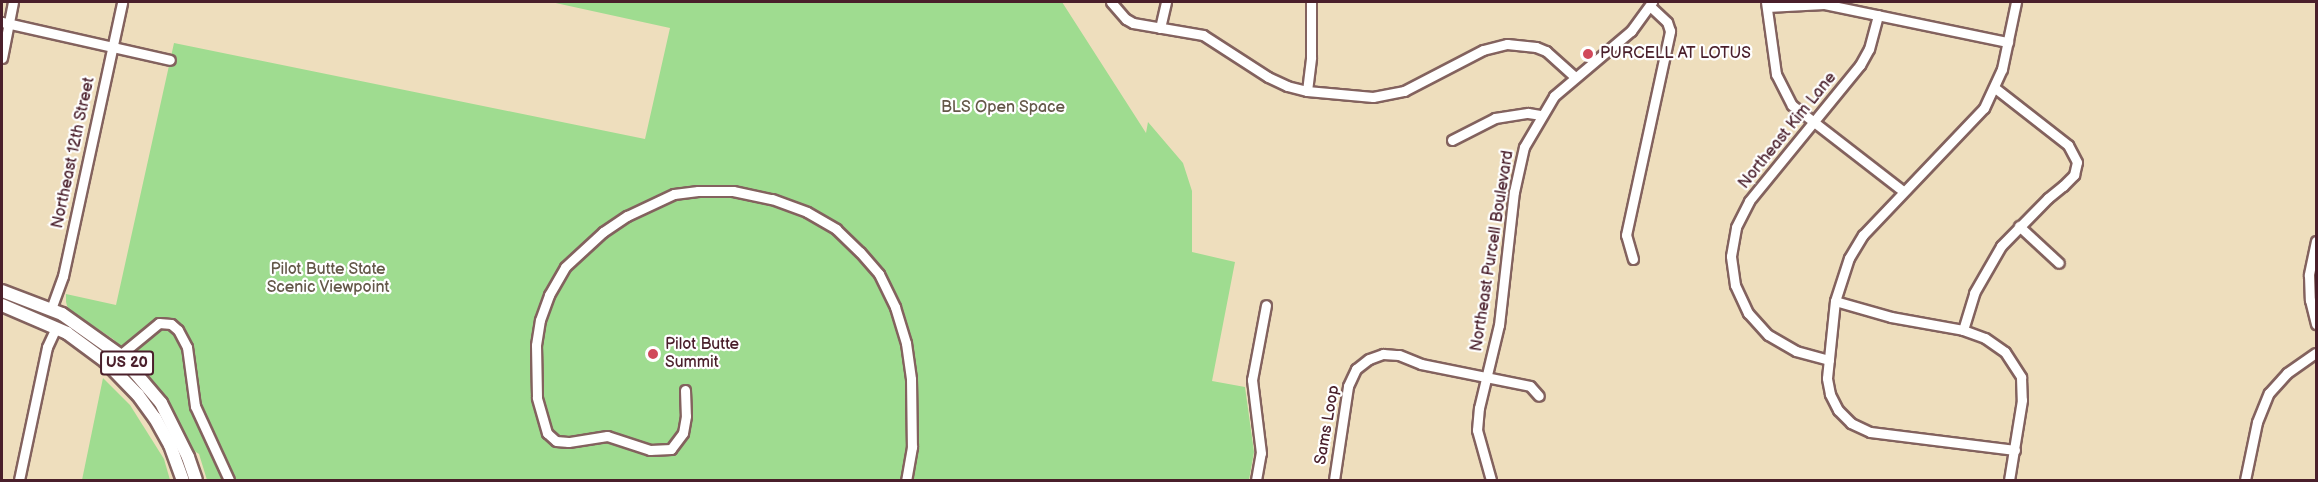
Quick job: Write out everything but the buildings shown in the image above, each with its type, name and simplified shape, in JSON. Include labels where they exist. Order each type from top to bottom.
[{"type":"main road","name":"US 20","points":[[2,291],[51,309],[79,324],[120,355],[161,403],[184,448],[196,480]]},
{"type":"main road","name":"US 20","points":[[2,305],[62,330],[105,361],[138,395],[170,445],[183,480]]},
{"type":"main road","points":[[62,330],[87,340],[112,358],[120,355]]},
{"type":"street","points":[[2,58],[5,23],[13,2]]},
{"type":"street","name":"Northeast 12th Street","points":[[51,309],[63,276],[122,2]]},
{"type":"street","points":[[1111,2],[1125,19],[1203,35],[1262,74],[1287,86],[1307,91],[1372,97],[1404,91],[1483,50],[1507,44],[1536,47],[1558,60],[1574,76]]},
{"type":"street","points":[[1160,28],[1166,2]]},
{"type":"street","points":[[1307,91],[1311,57],[1311,2]]},
{"type":"street","points":[[2015,450],[1887,435],[1870,432],[1851,423],[1838,410],[1830,394],[1829,360],[1835,301],[1840,279],[1849,258],[1863,235],[1984,108],[1995,88],[2016,2]]},
{"type":"street","points":[[1633,259],[1626,235],[1670,31],[1667,22],[1651,4]]},
{"type":"street","name":"Northeast Purcell Boulevard","points":[[1491,480],[1477,430],[1486,377],[1499,325],[1519,164],[1524,147],[1540,115],[1554,96],[1574,76],[1631,31],[1651,4]]},
{"type":"street","points":[[1903,191],[1792,105],[1779,84],[1766,4],[1824,4],[2008,42]]},
{"type":"street","name":"Northeast Kim Lane","points":[[1829,360],[1796,351],[1768,335],[1748,313],[1735,285],[1731,256],[1736,226],[1749,201],[1860,65],[1869,49],[1878,15]]},
{"type":"street","points":[[5,23],[170,60]]},
{"type":"street","points":[[1963,330],[1974,293],[2001,246],[2074,175],[2077,162],[2068,145],[1995,88]]},
{"type":"street","points":[[1452,140],[1495,118],[1528,113],[1540,115]]},
{"type":"street","points":[[685,390],[686,417],[683,433],[672,449],[650,450],[607,436],[568,442],[556,441],[547,433],[537,397],[536,345],[540,320],[549,295],[565,267],[603,232],[627,216],[674,194],[733,191],[772,199],[807,212],[836,229],[860,252],[879,274],[895,306],[906,343],[911,379],[912,447],[906,480]]},
{"type":"street","points":[[2019,226],[2059,263]]},
{"type":"street","points":[[2316,241],[2309,275],[2310,300],[2316,324]]},
{"type":"street","points":[[1835,301],[1891,317],[1963,330],[1985,338],[2005,352],[2020,378],[2022,400],[2010,480]]},
{"type":"street","points":[[1256,480],[1261,453],[1252,380],[1266,305]]},
{"type":"street","points":[[120,355],[159,323],[171,324],[178,330],[188,347],[195,406],[229,480]]},
{"type":"street","points":[[20,480],[47,347],[62,330]]},
{"type":"street","points":[[2245,480],[2257,422],[2269,393],[2287,373],[2316,353]]},
{"type":"street","name":"Sams Loop","points":[[1334,480],[1348,386],[1356,369],[1369,359],[1383,354],[1399,355],[1421,364],[1530,386],[1539,396]]},
{"type":"green space","name":"Pilot Butte State Scenic Viewpoint","points":[[551,2],[1062,2],[1146,133],[1148,122],[1183,163],[1192,191],[1192,252],[1235,262],[1212,381],[1245,387],[1254,452],[1249,480],[207,480],[199,454],[193,450],[161,392],[138,363],[113,339],[68,309],[66,302],[66,294],[116,305],[174,43],[645,139],[670,28]]},
{"type":"green space","points":[[103,378],[130,405],[164,459],[170,480],[82,480]]},
{"type":"place","name":"PURCELL AT LOTUS","points":[[1588,54]]},
{"type":"place","name":"Pilot Butte Summit","points":[[653,354]]},
{"type":"park label","name":"BLS Open Space","points":[[1003,108]]}]
